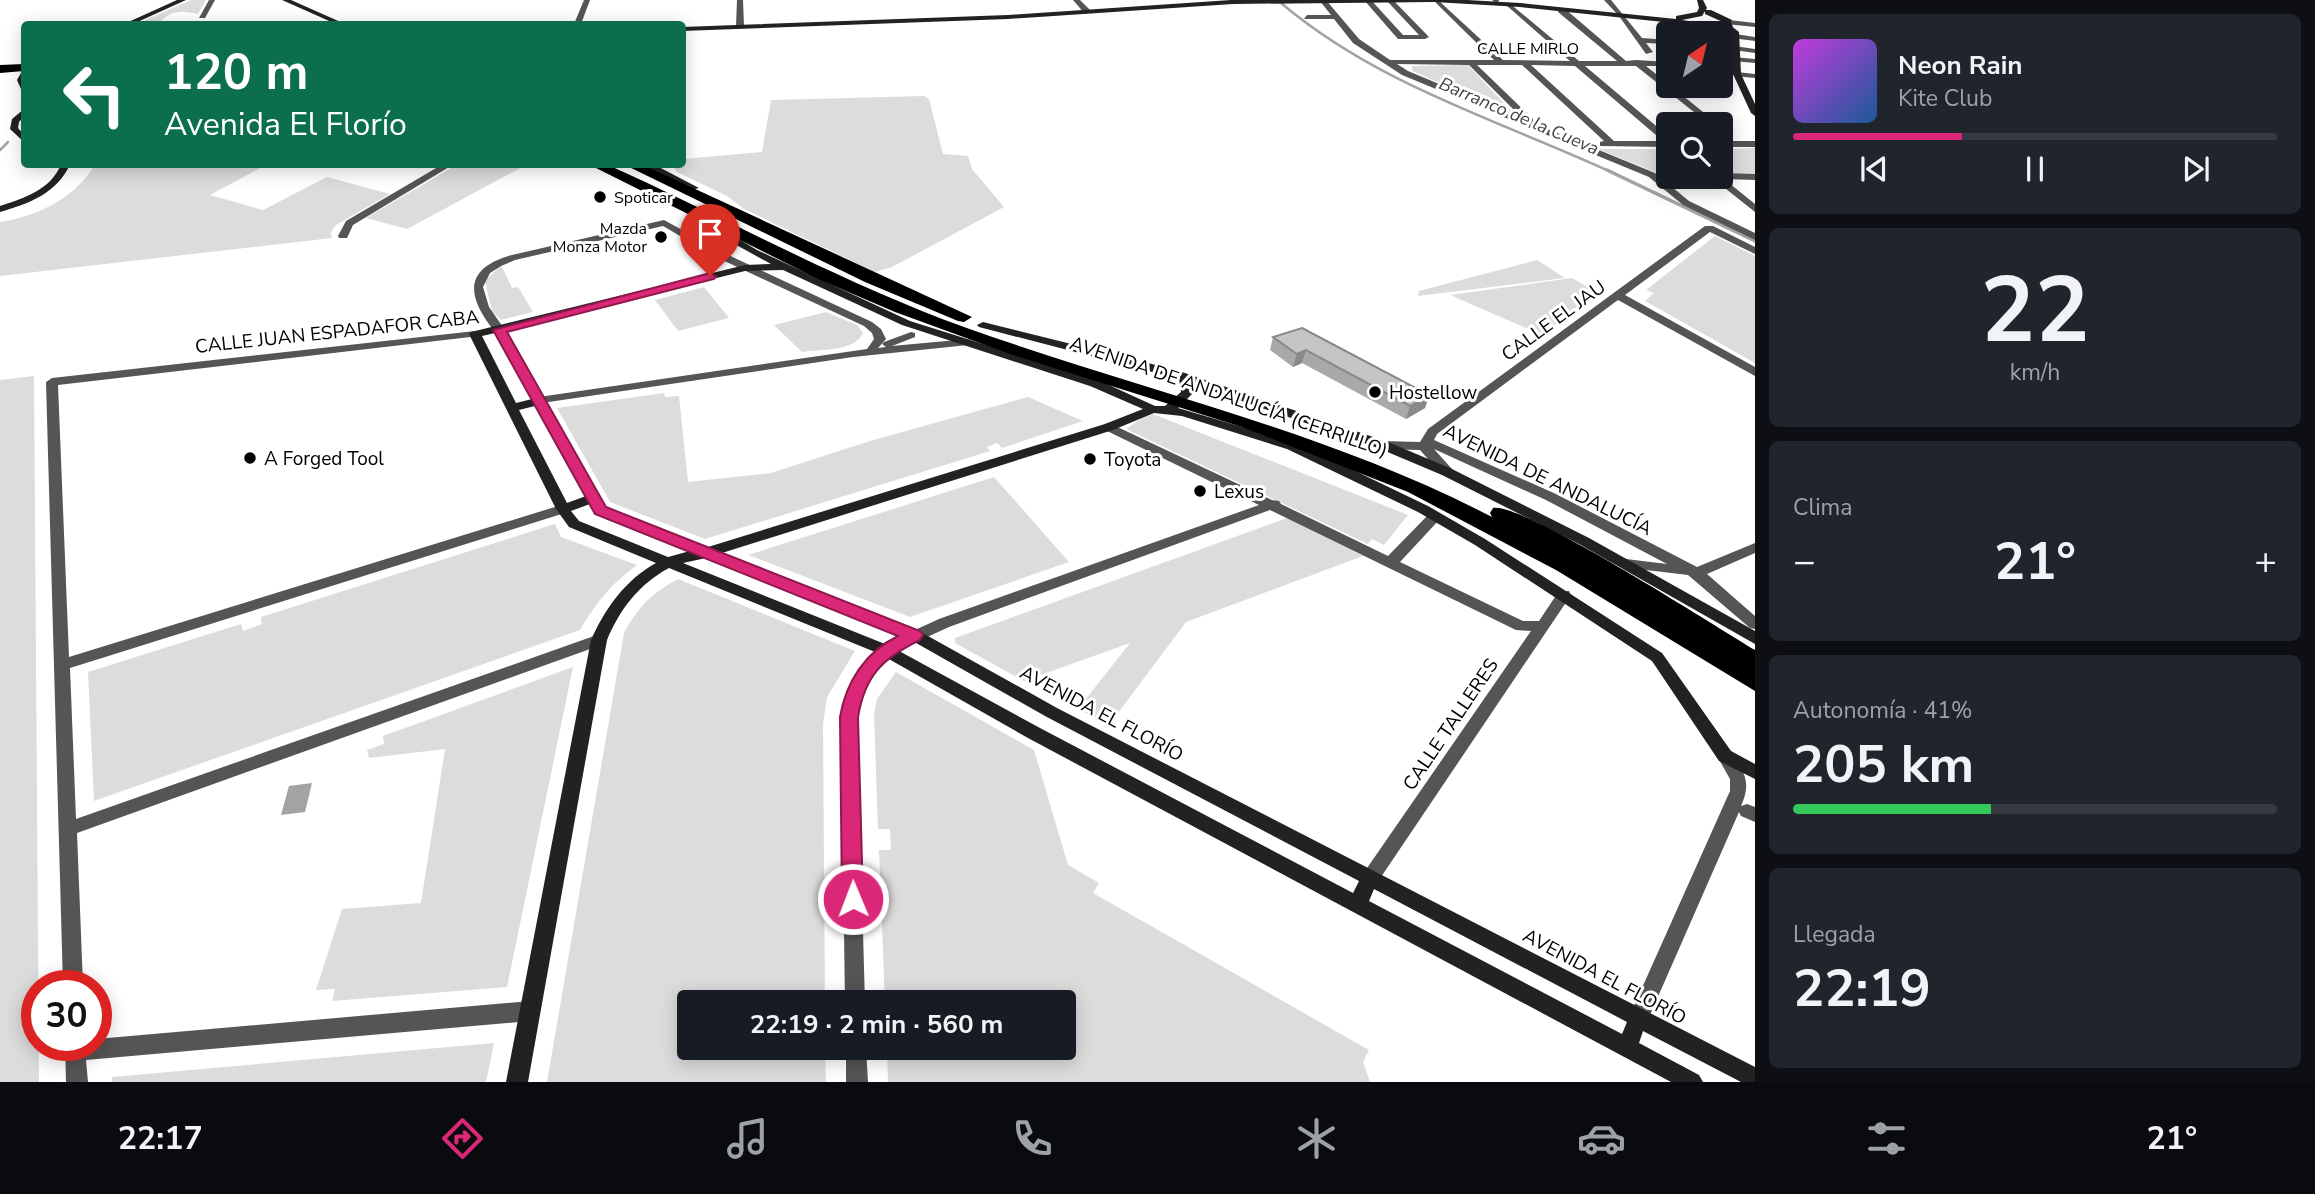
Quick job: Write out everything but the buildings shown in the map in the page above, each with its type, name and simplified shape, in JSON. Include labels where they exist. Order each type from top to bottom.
[{"type":"highway","points":[[0,69],[21,72]]},
{"type":"highway","points":[[0,75],[21,72]]},
{"type":"highway","name":"AVENIDA DE ANDALUCÍA (CERRILLO)","points":[[603,168],[814,271],[901,309],[1126,388],[1326,438],[1405,469],[1553,539],[1755,661]]},
{"type":"highway","name":"AVENIDA DE ANDALUCÍA (CERRILLO)","points":[[638,168],[871,279],[983,324],[1126,388]]},
{"type":"highway","name":"AVENIDA DE ANDALUCÍA (CERRILLO)","points":[[1174,398],[1363,465],[1488,522],[1555,558],[1755,682]]},
{"type":"street","points":[[135,21],[183,0]]},
{"type":"street","points":[[202,16],[212,0]]},
{"type":"street","points":[[276,0],[324,21]]},
{"type":"street","points":[[286,0],[334,21]]},
{"type":"street","points":[[578,21],[587,0]]},
{"type":"street","points":[[740,0],[740,26]]},
{"type":"street","points":[[1076,0],[1088,12]]},
{"type":"street","points":[[1274,1],[1284,0]]},
{"type":"street","points":[[1479,0],[1667,21],[1699,16],[1706,21]]},
{"type":"street","points":[[1561,0],[1564,9],[1623,62]]},
{"type":"street","points":[[1607,0],[1649,52]]},
{"type":"street","points":[[1699,16],[1703,10],[1701,0]]},
{"type":"street","points":[[1699,16],[1708,4],[1701,0]]},
{"type":"street","points":[[686,29],[1088,12],[1232,1],[1437,1],[1564,9]]},
{"type":"street","points":[[1323,1],[1356,40],[1405,73],[1652,175],[1686,203],[1755,237]]},
{"type":"street","points":[[1368,1],[1401,37],[1419,43],[1425,37],[1390,1]]},
{"type":"street","points":[[1437,1],[1500,62]]},
{"type":"street","points":[[1508,4],[1656,132]]},
{"type":"street","points":[[1621,16],[1670,19],[1699,16],[1719,21]]},
{"type":"street","points":[[1307,17],[1337,17]]},
{"type":"street","points":[[1733,23],[1755,25]]},
{"type":"street","points":[[1733,29],[1736,67],[1755,111]]},
{"type":"street","points":[[1735,36],[1755,39]]},
{"type":"street","points":[[1640,40],[1656,41]]},
{"type":"street","points":[[1733,48],[1755,51]]},
{"type":"street","points":[[1428,52],[1437,62]]},
{"type":"street","points":[[1733,67],[1755,61]]},
{"type":"street","name":"CALLE MIRLO","points":[[1389,62],[1656,63]]},
{"type":"street","points":[[1469,62],[1530,121],[1523,123]]},
{"type":"street","points":[[1523,62],[1612,144]]},
{"type":"street","points":[[1636,62],[1699,112]]},
{"type":"street","points":[[1736,67],[1755,76]]},
{"type":"street","points":[[1745,90],[1755,92]]},
{"type":"street","points":[[21,115],[15,121],[14,129],[21,136]]},
{"type":"street","points":[[1733,139],[1739,144]]},
{"type":"street","points":[[1574,144],[1656,143]]},
{"type":"street","points":[[1733,144],[1755,144]]},
{"type":"street","points":[[0,209],[50,186],[59,179],[64,168]]},
{"type":"street","points":[[343,236],[349,223],[443,168]]},
{"type":"street","points":[[653,168],[719,201],[731,212]]},
{"type":"street","points":[[1733,177],[1755,177]]},
{"type":"street","points":[[1732,189],[1755,209]]},
{"type":"street","name":"AVENIDA DE ANDALUCÍA (CERRILLO)","points":[[705,216],[713,228],[752,252],[908,329],[968,342],[1126,388],[1384,445],[1447,472],[1544,520],[1755,638]]},
{"type":"street","points":[[499,330],[485,314],[477,282],[484,270],[501,261],[664,223],[745,268],[868,324],[877,331],[880,339],[873,348]]},
{"type":"street","points":[[1730,224],[1755,227]]},
{"type":"street","name":"CALLE EL JAU","points":[[1425,444],[1432,432],[1709,228],[1755,251]]},
{"type":"street","points":[[745,268],[752,259],[752,252]]},
{"type":"street","points":[[710,276],[720,263],[719,255]]},
{"type":"street","name":"CALLE JUAN ESPADAFOR CABA","points":[[62,665],[52,382],[474,334],[745,268],[783,267]]},
{"type":"street","points":[[814,271],[828,288]]},
{"type":"street","points":[[1617,295],[1755,372]]},
{"type":"street","name":"AVENIDA DE ANDALUCÍA (CERRILLO)","points":[[983,324],[1150,368],[1174,398],[1227,425],[1319,457],[1434,517],[1564,595],[1657,657],[1725,756],[1755,772]]},
{"type":"street","points":[[853,354],[900,342],[908,329],[932,345]]},
{"type":"street","name":"AVENIDA EL FLORÍO","points":[[499,330],[600,510],[914,635],[1052,712],[1755,1078]]},
{"type":"street","points":[[474,334],[563,509],[574,524],[885,650],[1692,1082]]},
{"type":"street","points":[[512,408],[539,401],[853,354],[968,342]]},
{"type":"street","points":[[1115,424],[1126,388],[1150,368]]},
{"type":"street","points":[[517,1082],[599,640],[616,606],[630,591],[668,562],[709,552],[1115,424],[1174,398]]},
{"type":"street","points":[[1115,424],[1521,626],[1542,626]]},
{"type":"street","points":[[1227,425],[1258,428]]},
{"type":"street","points":[[1384,445],[1425,444],[1447,472]]},
{"type":"street","name":"AVENIDA DE ANDALUCÍA","points":[[1425,444],[1517,480],[1696,573],[1755,624]]},
{"type":"street","points":[[73,970],[62,665],[592,499]]},
{"type":"street","points":[[855,990],[849,717],[859,683],[885,650],[914,635],[1274,504]]},
{"type":"street","points":[[1391,562],[1434,517]]},
{"type":"street","points":[[1544,520],[1599,566]]},
{"type":"street","points":[[1696,573],[1755,548]]},
{"type":"street","name":"AVENIDA DE ANDALUCÍA","points":[[1654,551],[1655,566]]},
{"type":"street","name":"AVENIDA DE ANDALUCÍA","points":[[1626,564],[1696,573]]},
{"type":"street","name":"CALLE TALLERES","points":[[1371,877],[1564,595]]},
{"type":"street","points":[[68,829],[599,640]]},
{"type":"street","points":[[1626,1048],[1739,791],[1738,778],[1725,756]]},
{"type":"street","points":[[1357,905],[1371,877]]},
{"type":"street","points":[[112,1045],[530,1011]]},
{"type":"street","points":[[856,1060],[857,1082]]},
{"type":"street","points":[[76,1061],[77,1082]]},
{"type":"shaded area","points":[[191,0],[206,0],[198,14],[176,12],[161,21],[143,21]]},
{"type":"shaded area","points":[[1468,65],[1516,116],[1412,71],[1412,66]]},
{"type":"shaded area","points":[[924,96],[929,99],[943,154],[968,156],[972,169],[1004,207],[892,267],[875,272],[744,209],[727,196],[677,172],[674,168],[686,168],[686,159],[762,152],[771,100]]},
{"type":"shaded area","points":[[1755,148],[1755,175],[1733,175],[1733,149]]},
{"type":"shaded area","points":[[1598,149],[1656,149],[1656,172]]},
{"type":"shaded area","points":[[260,168],[210,195],[263,210],[327,177],[390,194],[336,225],[331,232],[332,238],[0,276],[0,222],[26,216],[52,205],[75,189],[92,169]]},
{"type":"shaded area","points":[[451,168],[520,168],[407,229],[366,218]]},
{"type":"shaded area","points":[[1715,236],[1755,256],[1755,363],[1645,301],[1654,293],[1646,290]]},
{"type":"shaded area","points":[[1537,260],[1565,278],[1418,296],[1419,291]]},
{"type":"shaded area","points":[[501,265],[512,288],[518,287],[533,312],[501,320],[492,311],[485,281]]},
{"type":"shaded area","points":[[1572,278],[1598,293],[1542,335],[1450,295]]},
{"type":"shaded area","points":[[704,287],[729,318],[678,331],[655,300]]},
{"type":"shaded area","points":[[826,312],[857,325],[863,333],[859,339],[845,347],[802,352],[774,325]]},
{"type":"shaded area","points":[[34,376],[38,970],[21,970],[21,1061],[39,1061],[39,1082],[0,1082],[0,380]]},
{"type":"shaded area","points":[[664,393],[665,397],[679,396],[688,482],[771,473],[870,441],[1028,397],[1083,421],[1002,448],[997,443],[987,447],[990,451],[705,539],[610,502],[557,408]]},
{"type":"shaded area","points":[[1153,414],[1408,515],[1384,545],[1372,539],[1368,544],[1126,429]]},
{"type":"shaded area","points":[[994,477],[1069,562],[910,617],[748,555]]},
{"type":"shaded area","points":[[1287,518],[1363,556],[1186,622],[1109,725],[1078,709],[1130,643],[1024,681],[955,643],[955,638]]},
{"type":"shaded area","points":[[555,524],[561,537],[637,565],[605,594],[580,630],[94,801],[88,672],[241,624],[243,631],[262,624],[261,617]]},
{"type":"shaded area","points":[[678,579],[855,651],[827,697],[823,724],[825,990],[677,990],[677,1060],[825,1060],[826,1082],[547,1082],[624,633],[646,601]]},
{"type":"shaded area","points":[[573,667],[507,987],[332,1001],[335,989],[316,990],[342,909],[421,903],[445,749],[369,758],[367,750],[384,744],[383,736]]},
{"type":"shaded area","points":[[896,672],[1034,750],[1068,865],[1099,883],[1093,893],[1369,1050],[1363,1062],[1370,1082],[888,1082],[887,1060],[1076,1060],[1076,990],[884,990],[879,850],[891,850],[890,829],[878,829],[874,714],[877,699]]},
{"type":"shaded area","points":[[312,783],[305,812],[281,815],[289,786]]},
{"type":"shaded area","points":[[494,1043],[486,1082],[112,1082],[112,1077]]},
{"type":"waterway","name":"Barranco de la Cueva","points":[[1281,3],[1318,32],[1398,79],[1611,172]]},
{"type":"waterway","points":[[0,150],[8,142]]},
{"type":"waterway","name":"Barranco de la Cueva","points":[[1607,170],[1755,241]]},
{"type":"place","name":"Spoticar","points":[[600,197]]},
{"type":"place","name":"Mazda Monza Motor","points":[[661,237]]},
{"type":"place","name":"Hostellow","points":[[1375,392]]},
{"type":"place","name":"A Forged Tool","points":[[250,458]]},
{"type":"place","name":"Toyota","points":[[1090,459]]},
{"type":"place","name":"Lexus","points":[[1200,491]]},
{"type":"route","points":[[710,276],[499,330],[600,510],[914,635],[885,650],[869,667],[852,699],[849,717],[853,899]]}]
